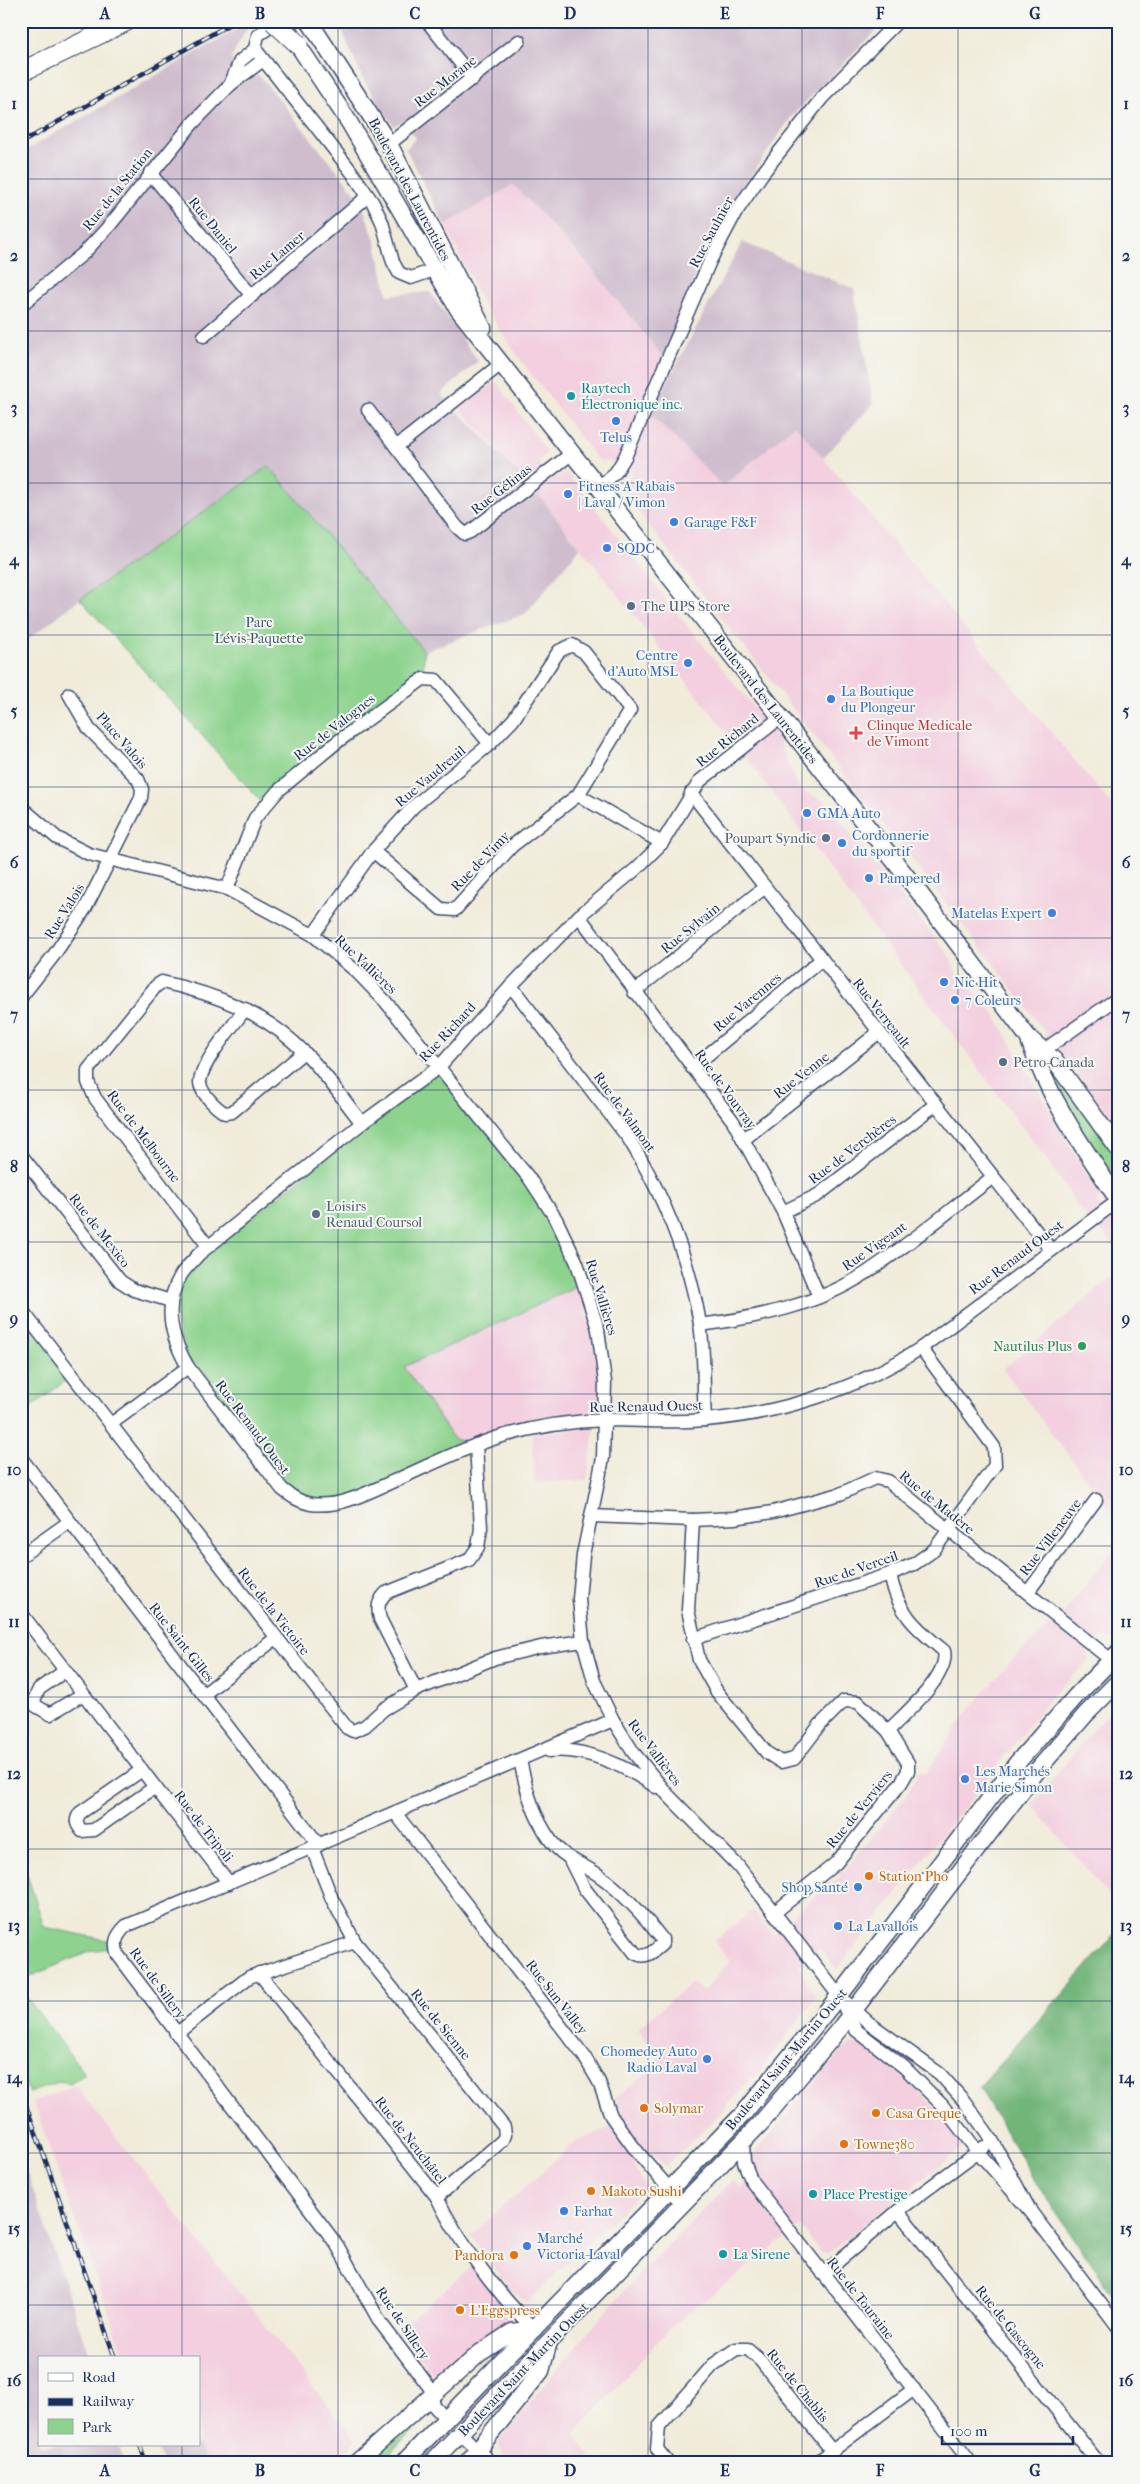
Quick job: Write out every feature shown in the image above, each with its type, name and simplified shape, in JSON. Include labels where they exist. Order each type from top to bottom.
[{"type":"highway","points":[[21,72],[127,21]]},
{"type":"highway","points":[[273,21],[298,44]]},
{"type":"main road","name":"Boulevard des Laurentides","points":[[280,21],[298,44],[354,130],[454,304],[964,950],[1039,1054],[1041,1075],[1118,1200]]},
{"type":"main road","name":"Boulevard des Laurentides","points":[[310,21],[389,144],[501,364]]},
{"type":"main road","name":"Boulevard des Laurentides","points":[[1039,1054],[1054,1060],[1119,1150]]},
{"type":"main road","name":"Boulevard Saint-Martin Ouest","points":[[403,2463],[756,2100],[839,1996],[1017,1763],[1064,1709],[1115,1656]]},
{"type":"main road","name":"Boulevard Saint-Martin Ouest","points":[[431,2463],[743,2144],[852,2014],[1026,1784],[1071,1730],[1119,1681]]},
{"type":"main road","points":[[356,2463],[495,2342],[512,2332],[534,2329]]},
{"type":"main road","points":[[467,2463],[541,2371],[549,2342]]},
{"type":"street","name":"Rue de la Station","points":[[230,86],[240,61],[255,49],[258,35],[280,21]]},
{"type":"street","points":[[427,21],[473,79]]},
{"type":"street","name":"Rue Saulnier","points":[[599,487],[616,472],[625,457],[713,255],[745,198],[822,98],[898,21]]},
{"type":"street","name":"Rue Morane","points":[[389,144],[519,41]]},
{"type":"street","name":"Boulevard des Laurentides","points":[[255,49],[368,196],[379,215],[393,262],[399,273],[411,278],[434,270]]},
{"type":"street","name":"Rue de la Station","points":[[21,305],[84,253],[110,225],[150,173],[192,124],[230,86],[263,60]]},
{"type":"street","name":"Rue Daniel","points":[[150,173],[252,296]]},
{"type":"street","name":"Rue Lamer","points":[[204,336],[368,196]]},
{"type":"street","points":[[396,447],[501,364]]},
{"type":"street","name":"Rue Gélinas","points":[[368,410],[457,527],[465,534],[571,454]]},
{"type":"street","name":"Rue Vaudreuil","points":[[313,935],[373,851],[414,806],[490,744],[513,720],[559,651],[572,645],[584,652],[630,710]]},
{"type":"street","name":"Rue de Valognes","points":[[227,889],[256,818],[278,790],[337,742],[423,679],[436,680],[490,744]]},
{"type":"street","name":"Place Valois","points":[[69,694],[89,729],[138,780],[142,789],[142,798],[109,861]]},
{"type":"street","name":"Rue de Vimy","points":[[373,851],[441,909],[455,910],[512,846],[578,795],[630,710]]},
{"type":"street","name":"Rue Richard","points":[[188,1368],[176,1347],[170,1321],[171,1301],[181,1275],[199,1254],[362,1124],[438,1067],[510,986],[579,916],[636,869],[662,843],[691,793],[707,775],[781,717]]},
{"type":"street","name":"Rue Verreault","points":[[691,793],[878,1033],[1051,1250]]},
{"type":"street","points":[[578,795],[662,843]]},
{"type":"street","name":"Rue Vallières","points":[[23,813],[57,838],[88,854],[109,861],[227,889],[313,935],[357,972],[385,1001],[529,1178],[556,1219],[577,1263],[598,1329],[605,1382],[603,1458],[583,1555],[579,1599],[583,1641],[594,1681],[613,1720],[633,1752],[668,1795],[738,1866],[852,2014]]},
{"type":"street","name":"Rue Valois","points":[[21,997],[85,909],[109,861]]},
{"type":"street","name":"Rue Sylvain","points":[[634,992],[764,888]]},
{"type":"street","name":"Rue de Vouvray","points":[[579,916],[634,992],[733,1121],[784,1212],[819,1297]]},
{"type":"street","name":"Rue Varennes","points":[[692,1068],[822,959]]},
{"type":"street","name":"Rue de Melbourne","points":[[208,1246],[95,1098],[88,1082],[88,1070],[156,986],[162,982],[200,991],[258,1016],[304,1052],[362,1124]]},
{"type":"street","name":"Rue de Valmont","points":[[510,986],[629,1139],[666,1207],[682,1250],[700,1325],[705,1420]]},
{"type":"street","points":[[1039,1054],[1119,997]]},
{"type":"street","points":[[244,1009],[204,1068],[200,1081],[201,1088],[218,1109],[224,1113],[232,1112],[304,1052]]},
{"type":"street","name":"Rue Venne","points":[[744,1140],[878,1033]]},
{"type":"street","name":"Rue de Verchères","points":[[784,1212],[818,1195],[936,1104]]},
{"type":"street","name":"Rue de Mexico","points":[[21,1155],[120,1281],[134,1290],[171,1301]]},
{"type":"street","name":"Rue Vigeant","points":[[700,1325],[745,1319],[819,1297],[865,1274],[993,1176]]},
{"type":"street","name":"Rue Renaud Ouest","points":[[188,1368],[282,1489],[296,1500],[325,1504],[347,1501],[476,1445],[499,1437],[554,1425],[605,1420],[705,1420],[794,1405],[875,1376],[921,1348],[1118,1200]]},
{"type":"street","name":"Rue de la Victoire","points":[[21,1309],[347,1728],[353,1731],[365,1726],[384,1709],[416,1690],[495,1658],[541,1647],[583,1641]]},
{"type":"street","name":"Rue de Verceil","points":[[693,1639],[890,1574],[914,1564],[934,1550],[995,1465],[994,1448],[921,1348]]},
{"type":"street","points":[[111,1424],[188,1368]]},
{"type":"street","points":[[416,1690],[380,1618],[378,1610],[379,1600],[386,1593],[469,1560],[478,1547],[481,1528],[476,1445]]},
{"type":"street","name":"Rue Saint-Gilles","points":[[21,1458],[68,1522],[204,1694],[315,1846]]},
{"type":"street","name":"Rue de Madère","points":[[591,1516],[693,1520],[734,1518],[773,1512],[840,1494],[875,1478],[888,1481],[947,1531],[1115,1656]]},
{"type":"street","name":"Rue Villeneuve","points":[[1028,1592],[1096,1500]]},
{"type":"street","name":"Rue de Verviers","points":[[693,1520],[688,1610],[699,1660],[717,1692],[767,1753],[781,1762],[794,1759],[820,1725],[844,1701],[858,1702],[888,1732],[908,1763],[908,1771],[901,1783],[836,1863],[774,1913]]},
{"type":"street","points":[[21,1556],[68,1522]]},
{"type":"street","points":[[888,1732],[940,1676],[945,1656],[944,1651],[918,1630],[901,1608],[894,1594],[890,1574]]},
{"type":"street","name":"Rue de Tripoli","points":[[21,1613],[229,1883]]},
{"type":"street","points":[[204,1694],[276,1638]]},
{"type":"street","points":[[66,1671],[39,1689],[34,1700],[36,1706],[50,1714],[83,1694]]},
{"type":"street","name":"Rue de Sillery","points":[[446,2419],[434,2406],[428,2384],[380,2322],[337,2245],[176,2034],[118,1955],[115,1947],[119,1934],[126,1926],[396,1814],[613,1720]]},
{"type":"street","name":"Rue de Sillery","points":[[537,1753],[564,1750],[586,1753],[638,1774],[668,1795]]},
{"type":"street","points":[[520,1760],[528,1796],[540,1824],[552,1843],[570,1860],[600,1876],[642,1914],[662,1939],[662,1944],[650,1954],[639,1955],[635,1953],[584,1888],[570,1860]]},
{"type":"street","name":"Rue de Tripoli","points":[[142,1770],[80,1813],[76,1819],[77,1826],[82,1830],[94,1830],[155,1787]]},
{"type":"street","name":"Rue Sun Valley","points":[[396,1814],[584,2056],[599,2082],[611,2116],[635,2149],[683,2205]]},
{"type":"street","name":"Rue de Sienne","points":[[315,1846],[332,1899],[355,1942],[504,2127],[506,2135],[503,2140],[437,2197]]},
{"type":"street","points":[[176,2034],[249,1977],[355,1942]]},
{"type":"street","name":"Rue de Neuchâtel","points":[[259,1973],[437,2197],[445,2216],[467,2248],[517,2311],[534,2329]]},
{"type":"street","points":[[852,2014],[940,2074],[964,2101],[992,2140],[1031,2212]]},
{"type":"street","points":[[852,2014],[856,2030],[904,2067],[942,2105],[978,2152],[1031,2212],[1119,2328]]},
{"type":"street","points":[[823,2274],[898,2211],[992,2140]]},
{"type":"street","name":"Rue de Touraine","points":[[743,2144],[744,2163],[752,2182],[970,2463]]},
{"type":"street","name":"Rue de Gascogne","points":[[898,2211],[1099,2463]]},
{"type":"street","name":"Rue de Chablis","points":[[668,2463],[658,2449],[659,2427],[712,2365],[736,2348],[748,2349],[761,2361],[832,2451]]},
{"type":"street","points":[[816,2463],[914,2389]]},
{"type":"street","points":[[460,2433],[491,2463]]},
{"type":"shaded area","points":[[251,21],[231,58],[245,83],[256,75],[260,76],[357,195],[353,199],[363,208],[375,240],[388,295],[430,292],[478,361],[441,394],[535,490],[580,548],[525,614],[424,651],[380,604],[269,467],[80,599],[21,645],[21,153]]},
{"type":"shaded area","points":[[338,21],[885,21],[792,116],[730,206],[709,245],[663,357],[588,264],[513,185],[445,225],[406,149],[416,138],[402,121],[394,126],[362,78]]},
{"type":"shaded area","points":[[513,185],[588,264],[663,357],[650,414],[795,424],[1119,814],[1119,1130],[1006,980],[640,514],[628,494],[632,466],[597,459],[522,362],[481,301],[445,225]]},
{"type":"shaded area","points":[[742,242],[854,289],[873,404],[823,458],[795,425],[723,486],[650,414]]},
{"type":"shaded area","points":[[496,381],[547,452],[538,462],[552,480],[566,471],[673,608],[776,735],[799,789],[824,801],[946,951],[958,976],[993,1012],[1100,1198],[1096,1203],[1119,1225],[1119,1253],[1102,1231],[1082,1212],[1052,1167],[742,752],[535,490],[459,408]]},
{"type":"shaded area","points":[[1119,1272],[1119,1522],[1003,1369]]},
{"type":"shaded area","points":[[579,1286],[592,1331],[599,1372],[602,1411],[538,1418],[491,1431],[476,1445],[454,1439],[404,1367]]},
{"type":"shaded area","points":[[595,1427],[587,1480],[535,1483],[532,1434]]},
{"type":"shaded area","points":[[1119,1542],[1119,1631],[1110,1639],[1102,1637],[1087,1651],[1089,1660],[1052,1696],[837,1969],[820,1948],[799,1967],[816,1997],[764,2066],[705,2129],[665,2166],[651,2151],[633,2165],[646,2187],[526,2303],[514,2293],[471,2236],[576,2141],[607,2129],[625,2118],[615,2098],[661,2062],[638,2028],[692,1982],[703,1992],[730,1961],[715,1941],[753,1910],[774,1935],[793,1915],[838,1878],[904,1798],[920,1771],[926,1773],[970,1709],[1012,1660],[1069,1607]]},
{"type":"shaded area","points":[[1119,1704],[1119,1907],[1032,1805],[1096,1726]]},
{"type":"shaded area","points":[[852,2043],[860,2044],[906,2079],[927,2099],[965,2146],[829,2252],[821,2252],[800,2226],[674,2324],[574,2434],[591,2456],[583,2463],[506,2463],[498,2443],[572,2351],[630,2284],[733,2180],[741,2188],[757,2172],[752,2156],[840,2053]]},
{"type":"shaded area","points":[[75,2085],[356,2441],[330,2463],[206,2463],[200,2443],[200,2356],[124,2356],[33,2102]]},
{"type":"shaded area","points":[[21,2155],[89,2356],[38,2356],[38,2446],[119,2446],[125,2463],[21,2463]]},
{"type":"shaded area","points":[[473,2265],[512,2316],[507,2323],[444,2377],[435,2377],[398,2331]]},
{"type":"shaded area","points":[[200,2443],[206,2463],[162,2463],[156,2446],[200,2446]]},
{"type":"green space","name":"Parc Lévis-Paquette","points":[[269,466],[424,651],[423,679],[265,806],[80,599]]},
{"type":"green space","points":[[1052,1066],[1109,1145],[1119,1165],[1119,1182],[1076,1124],[1048,1069]]},
{"type":"green space","points":[[439,1067],[556,1219],[579,1286],[404,1367],[454,1439],[476,1445],[347,1501],[296,1500],[188,1367],[171,1301],[181,1275]]},
{"type":"green space","points":[[32,1323],[73,1375],[21,1415],[21,1331]]},
{"type":"green space","points":[[21,1856],[44,1927],[116,1942],[115,1947],[91,1951],[21,1980]]},
{"type":"green space","points":[[1119,1930],[1119,2303],[1044,2196],[979,2087]]},
{"type":"green space","points":[[21,1990],[85,2074],[70,2084],[61,2081],[29,2093],[21,2071]]},
{"type":"green space","points":[[420,2414],[424,2419],[381,2463],[364,2463]]},
{"type":"railway","points":[[21,143],[235,21]]},
{"type":"railway","points":[[21,2091],[114,2356]]},
{"type":"railway","points":[[140,2446],[146,2463]]},
{"type":"place","name":"Raytech Électronique inc.","points":[[571,396]]},
{"type":"place","name":"Telus","points":[[616,421]]},
{"type":"place","name":"Fitness A Rabais | Laval / Vimon","points":[[568,494]]},
{"type":"place","name":"Garage F&F","points":[[674,522]]},
{"type":"place","name":"SQDC","points":[[607,548]]},
{"type":"place","name":"The UPS Store","points":[[631,606]]},
{"type":"place","name":"Centre d'Auto MSL","points":[[688,663]]},
{"type":"place","name":"La Boutique du Plongeur","points":[[831,699]]},
{"type":"place","name":"Clinque Medicale de Vimont","points":[[856,733]]},
{"type":"place","name":"GMA Auto","points":[[807,813]]},
{"type":"place","name":"Poupart Syndic","points":[[826,838]]},
{"type":"place","name":"Cordonnerie du sportif","points":[[842,843]]},
{"type":"place","name":"Pampered","points":[[869,878]]},
{"type":"place","name":"Matelas Expert","points":[[1052,913]]},
{"type":"place","name":"Nic Hit","points":[[944,982]]},
{"type":"place","name":"7 Coleurs","points":[[955,1000]]},
{"type":"place","name":"Petro-Canada","points":[[1003,1062]]},
{"type":"place","name":"Loisirs Renaud Coursol","points":[[316,1214]]},
{"type":"place","name":"Nautilus Plus","points":[[1082,1346]]},
{"type":"place","name":"Les Marchés Marie Simon","points":[[965,1779]]},
{"type":"place","name":"Station Pho","points":[[869,1876]]},
{"type":"place","name":"Shop Santé","points":[[858,1887]]},
{"type":"place","name":"La Lavallois","points":[[838,1926]]},
{"type":"place","name":"Chomedey Auto Radio Laval","points":[[707,2059]]},
{"type":"place","name":"Solymar","points":[[644,2108]]},
{"type":"place","name":"Casa Greque","points":[[876,2113]]},
{"type":"place","name":"Towne380","points":[[844,2144]]},
{"type":"place","name":"Makoto Sushi","points":[[591,2191]]},
{"type":"place","name":"Place Prestige","points":[[813,2194]]},
{"type":"place","name":"Farhat","points":[[564,2211]]},
{"type":"place","name":"Marché Victoria-Laval","points":[[527,2246]]},
{"type":"place","name":"La Sirene","points":[[723,2254]]},
{"type":"place","name":"Pandora","points":[[514,2255]]},
{"type":"place","name":"L'Eggspress","points":[[460,2310]]}]
